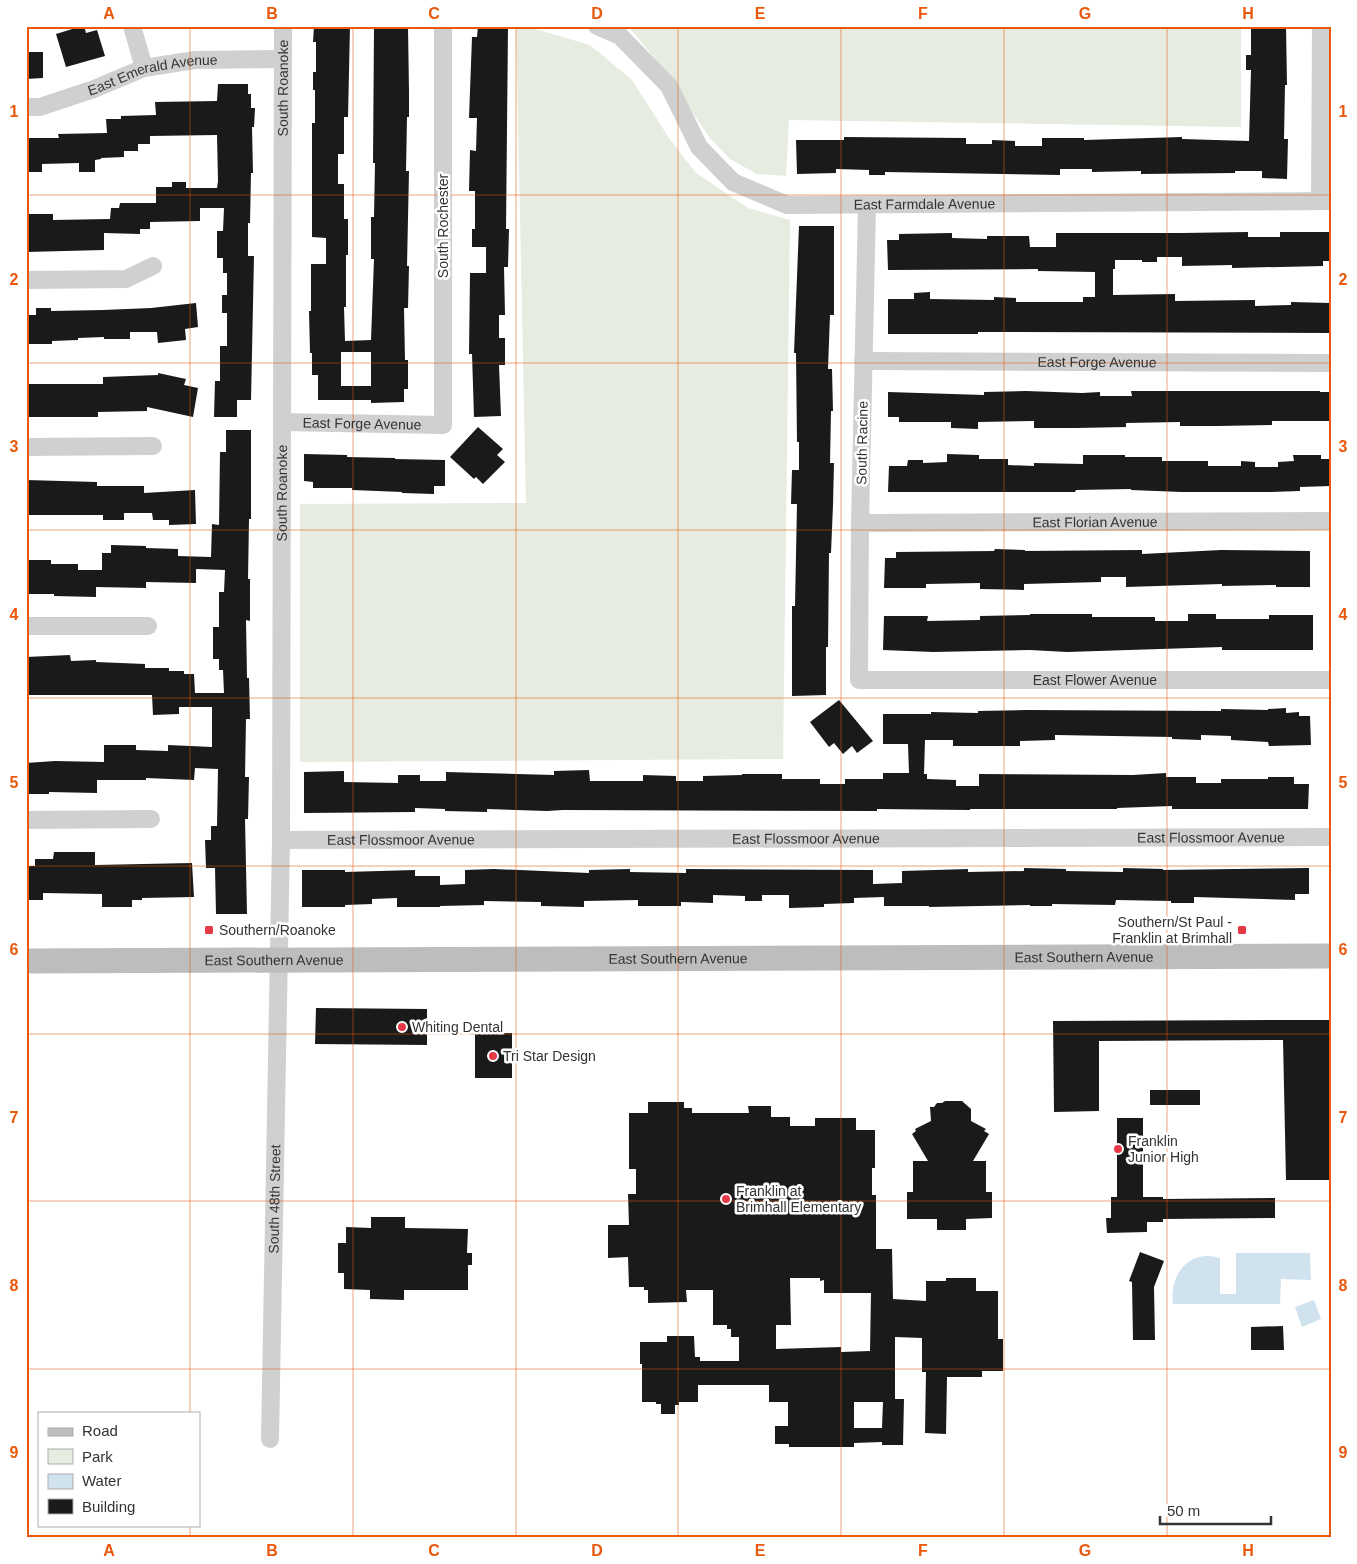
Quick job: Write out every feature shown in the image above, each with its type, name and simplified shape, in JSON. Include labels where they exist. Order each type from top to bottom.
[{"type":"main road","name":"East Southern Avenue","points":[[26,961],[1331,956]]},
{"type":"street","points":[[132,26],[144,68]]},
{"type":"street","name":"South Roanoke","points":[[280,959],[282,840],[283,26]]},
{"type":"street","name":"South Rochester","points":[[443,26],[443,425]]},
{"type":"street","name":"East Farmdale Avenue","points":[[597,26],[620,36],[669,86],[699,147],[733,182],[787,205],[867,206],[1326,201]]},
{"type":"street","points":[[1321,26],[1326,45],[1326,201]]},
{"type":"street","name":"East Emerald Avenue","points":[[26,107],[40,107],[94,89],[144,68],[195,60],[283,59]]},
{"type":"street","name":"South Racine","points":[[859,680],[860,523],[867,206]]},
{"type":"street","points":[[26,280],[126,279],[154,266]]},
{"type":"street","name":"East Forge Avenue","points":[[864,361],[1331,363]]},
{"type":"street","name":"East Forge Avenue","points":[[282,422],[443,425]]},
{"type":"street","points":[[26,447],[153,446]]},
{"type":"street","name":"East Florian Avenue","points":[[860,523],[1331,521]]},
{"type":"street","points":[[26,626],[148,626]]},
{"type":"street","name":"East Flower Avenue","points":[[859,680],[1331,680]]},
{"type":"street","points":[[26,820],[151,819]]},
{"type":"street","name":"East Flossmoor Avenue","points":[[282,840],[1331,837]]},
{"type":"street","name":"South 48th Street","points":[[270,1439],[280,959]]},
{"type":"green space","points":[[516,26],[525,26],[590,45],[632,80],[669,138],[696,173],[748,208],[790,220],[783,759],[300,762],[300,504],[526,503]]},
{"type":"green space","points":[[628,26],[1241,26],[1241,127],[789,120],[786,176],[757,174],[730,159],[710,138],[656,60]]},
{"type":"water","points":[[1236,1253],[1310,1253],[1311,1280],[1281,1279],[1280,1304],[1173,1304],[1174,1283],[1178,1274],[1183,1266],[1199,1257],[1220,1258],[1220,1294],[1236,1294]]},
{"type":"water","points":[[1314,1300],[1321,1319],[1302,1327],[1295,1307]]},
{"type":"building","points":[[84,26],[86,33],[97,30],[105,56],[66,67],[56,34]]},
{"type":"building","points":[[314,26],[350,26],[348,117],[344,117],[344,154],[338,154],[338,184],[344,184],[344,219],[348,219],[346,307],[344,307],[345,341],[371,340],[374,259],[371,259],[371,217],[374,217],[375,163],[373,163],[374,27],[408,27],[409,117],[407,117],[406,171],[409,171],[407,266],[409,266],[408,308],[404,308],[405,360],[408,360],[408,389],[404,389],[404,402],[371,403],[371,400],[318,400],[318,375],[312,375],[312,353],[310,353],[311,264],[326,264],[326,238],[312,237],[312,123],[315,123],[313,72],[316,72],[316,42],[313,42]],"holes":[[[341,352],[371,352],[371,386],[341,386]]]},
{"type":"building","points":[[478,26],[508,27],[506,229],[509,229],[508,267],[504,267],[505,315],[499,315],[499,338],[505,338],[505,365],[499,365],[501,416],[474,417],[472,354],[469,354],[470,273],[486,273],[486,247],[472,247],[472,229],[475,229],[475,191],[469,191],[470,150],[476,151],[477,118],[469,118],[472,37],[477,37]]},
{"type":"building","points":[[1251,26],[1286,26],[1287,85],[1285,85],[1284,139],[1288,139],[1287,179],[1262,178],[1262,171],[1141,174],[1141,171],[1092,172],[1092,169],[1060,169],[1060,175],[885,172],[885,175],[869,175],[869,170],[836,169],[836,173],[797,174],[796,140],[844,140],[844,137],[966,138],[966,144],[992,144],[992,140],[1015,141],[1015,146],[1042,146],[1042,138],[1084,138],[1084,140],[1182,137],[1182,139],[1249,141],[1251,70],[1246,70],[1246,55],[1251,55]]},
{"type":"building","points":[[26,52],[43,52],[43,78],[26,79]]},
{"type":"building","points":[[218,84],[248,84],[248,94],[251,94],[251,108],[255,108],[254,127],[252,127],[253,173],[251,173],[250,223],[248,223],[248,256],[254,256],[251,400],[237,400],[237,417],[214,417],[215,381],[220,381],[220,346],[227,346],[227,313],[222,313],[222,295],[227,295],[227,273],[223,273],[223,258],[217,258],[217,231],[223,231],[224,208],[200,208],[200,221],[150,222],[150,229],[140,229],[140,234],[104,233],[104,250],[26,252],[26,214],[53,214],[53,220],[110,219],[111,208],[119,208],[120,203],[156,203],[156,187],[172,187],[172,182],[186,182],[186,188],[217,188],[218,181],[217,135],[150,136],[150,144],[138,144],[138,151],[124,151],[124,157],[95,160],[95,172],[79,172],[79,163],[42,164],[42,172],[26,172],[26,138],[59,138],[58,134],[107,133],[106,119],[121,119],[121,116],[156,115],[155,102],[217,101]]},
{"type":"building","points":[[799,226],[834,226],[834,315],[830,315],[828,369],[832,369],[833,411],[831,411],[830,463],[834,463],[831,553],[829,553],[826,695],[792,696],[792,606],[795,606],[797,504],[791,504],[792,470],[799,470],[796,353],[794,353]]},
{"type":"building","points":[[1248,232],[1248,237],[1280,237],[1280,232],[1331,232],[1331,261],[1323,261],[1323,266],[1232,268],[1232,265],[1182,266],[1182,257],[1157,257],[1157,262],[1115,260],[1113,295],[1175,294],[1175,301],[1255,300],[1255,306],[1291,305],[1291,302],[1331,303],[1331,333],[978,332],[978,334],[888,334],[888,299],[914,299],[914,293],[930,292],[930,299],[994,300],[994,297],[1016,298],[1016,302],[1083,302],[1083,297],[1095,297],[1095,272],[1038,271],[1038,269],[888,270],[887,240],[899,240],[899,234],[952,233],[952,238],[987,239],[987,236],[1029,236],[1030,247],[1056,247],[1056,233]]},
{"type":"building","points":[[196,303],[198,327],[185,329],[186,340],[158,343],[157,332],[130,332],[130,339],[78,338],[78,340],[52,341],[52,344],[26,344],[26,315],[36,315],[36,308],[51,308],[51,311],[103,310],[151,308]]},
{"type":"building","points":[[158,373],[186,379],[184,385],[198,388],[193,417],[147,407],[147,411],[98,412],[98,417],[26,417],[26,384],[103,384],[103,377],[158,375]]},
{"type":"building","points":[[1131,391],[1331,392],[1331,421],[1272,421],[1272,425],[1218,426],[1180,426],[1180,422],[1126,423],[1126,427],[1076,428],[1034,428],[1034,421],[978,422],[978,429],[951,428],[951,422],[899,422],[899,417],[888,417],[888,392],[984,395],[984,392],[1100,392],[1100,396],[1132,396]]},
{"type":"building","points":[[478,427],[503,449],[497,455],[505,462],[483,484],[476,477],[474,479],[450,457]]},
{"type":"building","points":[[226,430],[251,430],[251,519],[249,519],[248,579],[250,579],[250,621],[246,620],[250,719],[246,719],[245,777],[249,777],[248,819],[245,819],[247,914],[216,914],[215,868],[206,868],[205,840],[211,840],[211,826],[217,826],[218,769],[195,768],[194,780],[146,778],[146,780],[97,780],[97,793],[49,792],[49,794],[26,794],[26,763],[55,761],[104,762],[104,745],[136,745],[136,750],[168,751],[168,745],[212,747],[212,707],[179,707],[179,714],[153,715],[152,695],[26,695],[26,657],[70,655],[71,661],[96,660],[96,662],[145,664],[145,668],[169,668],[169,671],[184,671],[184,674],[194,674],[195,693],[224,693],[223,670],[219,670],[219,659],[213,659],[213,627],[219,627],[219,592],[224,592],[225,570],[196,569],[196,583],[146,582],[146,588],[96,587],[96,597],[54,596],[54,594],[26,594],[26,560],[51,560],[51,564],[78,564],[78,570],[102,570],[102,553],[111,553],[111,545],[178,549],[178,556],[211,557],[212,524],[219,525],[220,452],[226,452]]},
{"type":"building","points":[[304,454],[445,460],[445,486],[434,486],[434,494],[352,490],[352,488],[313,488],[313,482],[304,481]]},
{"type":"building","points":[[947,454],[979,455],[979,459],[1008,459],[1008,465],[1034,466],[1034,463],[1083,464],[1083,455],[1125,455],[1125,457],[1162,457],[1162,461],[1208,461],[1208,466],[1241,466],[1241,461],[1255,462],[1255,467],[1278,467],[1278,462],[1294,461],[1293,455],[1321,455],[1321,459],[1331,459],[1331,486],[1300,487],[1300,491],[1271,492],[1181,492],[1131,489],[1076,490],[1075,492],[888,492],[889,466],[907,466],[908,460],[923,460],[923,463],[947,462]]},
{"type":"building","points":[[26,480],[97,482],[97,486],[144,486],[144,493],[195,490],[196,524],[169,525],[169,520],[153,520],[152,513],[124,513],[124,520],[103,520],[103,515],[26,515]]},
{"type":"building","points":[[995,549],[1025,551],[1142,550],[1142,554],[1221,550],[1310,551],[1310,587],[1276,587],[1276,585],[1222,586],[1222,584],[1126,587],[1126,577],[1101,577],[1101,582],[1024,584],[1024,590],[980,589],[980,583],[926,584],[926,588],[884,588],[885,558],[896,558],[896,552],[994,551]]},
{"type":"building","points":[[1092,614],[1092,617],[1155,617],[1155,621],[1188,621],[1188,614],[1216,614],[1216,619],[1269,619],[1269,615],[1313,615],[1313,650],[1222,650],[1222,647],[1067,652],[1030,650],[933,652],[883,650],[884,616],[928,616],[927,621],[980,620],[980,616]]},
{"type":"building","points":[[839,700],[873,741],[857,753],[852,746],[843,754],[834,743],[829,747],[810,722]]},
{"type":"building","points":[[1286,708],[1286,713],[1299,712],[1299,716],[1310,716],[1311,745],[1269,746],[1268,742],[1231,740],[1231,736],[1201,735],[1201,740],[1172,739],[1172,737],[1055,735],[1055,740],[1020,741],[1020,746],[953,746],[953,740],[925,740],[924,774],[927,774],[927,779],[956,780],[956,786],[979,786],[979,774],[1133,775],[1166,773],[1166,777],[1196,777],[1196,783],[1221,783],[1221,779],[1294,777],[1294,784],[1309,784],[1308,809],[1172,809],[1172,806],[1117,809],[877,809],[877,811],[547,811],[487,809],[487,812],[415,808],[415,812],[304,813],[304,772],[344,771],[344,782],[398,783],[398,775],[420,775],[420,781],[446,781],[446,772],[554,775],[554,771],[589,770],[590,781],[643,781],[643,775],[676,776],[676,781],[703,781],[703,776],[782,774],[782,779],[820,779],[820,784],[845,784],[845,779],[883,779],[883,773],[909,773],[908,744],[883,744],[883,714],[978,713],[978,711],[1027,710],[1221,711],[1221,709],[1268,710]]},
{"type":"building","points":[[54,852],[95,852],[95,865],[192,863],[194,897],[142,898],[142,900],[132,900],[132,907],[102,907],[102,894],[43,893],[43,900],[26,900],[26,866],[35,866],[35,859],[53,859]]},
{"type":"building","points":[[1024,868],[1123,872],[1123,868],[1163,870],[1309,868],[1309,894],[1295,894],[1295,900],[1194,897],[1194,903],[1116,900],[1115,905],[1052,904],[1052,906],[884,906],[884,897],[854,898],[854,903],[824,904],[824,907],[789,908],[789,895],[762,895],[762,901],[745,901],[745,896],[713,895],[713,903],[681,902],[681,906],[638,906],[638,900],[584,901],[584,907],[541,906],[541,902],[484,901],[484,905],[397,907],[397,898],[372,899],[372,904],[345,905],[345,907],[302,907],[302,870],[345,870],[345,872],[415,870],[415,876],[440,876],[440,885],[465,884],[465,870],[494,869],[589,873],[589,870],[630,869],[630,872],[686,873],[686,869],[873,870],[873,884],[902,883],[902,871],[968,869],[968,872],[1024,871]]},
{"type":"building","points":[[316,1008],[427,1009],[427,1045],[315,1044]]},
{"type":"building","points":[[1331,1020],[1331,1041],[1329,1041],[1331,1180],[1286,1180],[1283,1040],[1099,1041],[1099,1111],[1054,1112],[1053,1021]]},
{"type":"building","name":"Tri Star Design","points":[[475,1033],[512,1033],[512,1078],[475,1078]]},
{"type":"building","points":[[1150,1090],[1200,1090],[1200,1105],[1150,1105]]},
{"type":"building","points":[[945,1101],[962,1101],[971,1109],[971,1121],[986,1129],[984,1131],[989,1134],[973,1161],[986,1161],[986,1192],[992,1192],[992,1218],[966,1219],[966,1230],[937,1230],[937,1219],[907,1219],[907,1192],[913,1192],[913,1161],[928,1161],[912,1134],[916,1131],[915,1129],[931,1121],[930,1107]]},
{"type":"building","points":[[648,1102],[684,1102],[684,1108],[692,1108],[692,1113],[749,1113],[748,1106],[771,1106],[771,1117],[790,1117],[790,1126],[815,1126],[815,1118],[856,1118],[856,1130],[875,1130],[875,1168],[872,1168],[872,1195],[876,1195],[876,1249],[892,1249],[893,1299],[926,1301],[926,1281],[946,1281],[946,1278],[976,1278],[976,1291],[998,1291],[998,1339],[1003,1339],[1003,1371],[982,1371],[982,1377],[947,1377],[946,1434],[925,1433],[926,1372],[922,1372],[922,1338],[895,1337],[895,1399],[904,1399],[903,1445],[882,1445],[882,1442],[854,1443],[854,1447],[789,1447],[789,1444],[775,1444],[775,1426],[788,1426],[788,1402],[769,1402],[769,1385],[698,1385],[698,1402],[679,1402],[679,1405],[675,1405],[675,1414],[661,1414],[661,1404],[656,1404],[656,1402],[642,1402],[640,1342],[667,1342],[667,1336],[694,1336],[695,1357],[700,1357],[700,1361],[739,1361],[739,1337],[731,1337],[731,1329],[727,1329],[727,1325],[713,1325],[713,1290],[686,1290],[687,1302],[648,1303],[648,1290],[644,1290],[644,1287],[629,1287],[628,1257],[608,1258],[608,1225],[629,1225],[628,1194],[636,1194],[636,1169],[629,1169],[629,1113],[648,1113]],"holes":[[[790,1278],[820,1278],[820,1281],[824,1280],[824,1293],[871,1293],[870,1351],[841,1352],[841,1347],[776,1349],[776,1325],[791,1325]],[[854,1402],[883,1402],[882,1428],[854,1428]]]},
{"type":"building","points":[[1117,1118],[1143,1118],[1143,1197],[1163,1197],[1163,1199],[1275,1198],[1275,1218],[1163,1219],[1163,1222],[1147,1222],[1147,1232],[1107,1233],[1106,1218],[1111,1218],[1111,1197],[1117,1197]]},
{"type":"building","points":[[371,1217],[405,1217],[405,1228],[468,1229],[467,1253],[472,1253],[472,1265],[468,1265],[468,1290],[404,1290],[404,1300],[370,1299],[370,1290],[344,1289],[344,1273],[338,1273],[338,1243],[346,1243],[346,1227],[371,1228]]},
{"type":"building","points":[[1140,1252],[1164,1261],[1154,1287],[1155,1340],[1133,1340],[1132,1282],[1129,1281]]},
{"type":"building","points":[[1283,1326],[1284,1350],[1251,1350],[1251,1327]]},
{"type":"place","name":"Southern/Roanoke","points":[[209,930]]},
{"type":"place","name":"Southern/St Paul - Franklin at Brimhall","points":[[1242,930]]},
{"type":"place","name":"Whiting Dental","points":[[402,1027]]},
{"type":"place","name":"Tri Star Design","points":[[493,1056]]},
{"type":"place","name":"Franklin Junior High","points":[[1118,1149]]},
{"type":"place","name":"Franklin at Brimhall Elementary","points":[[726,1199]]}]
